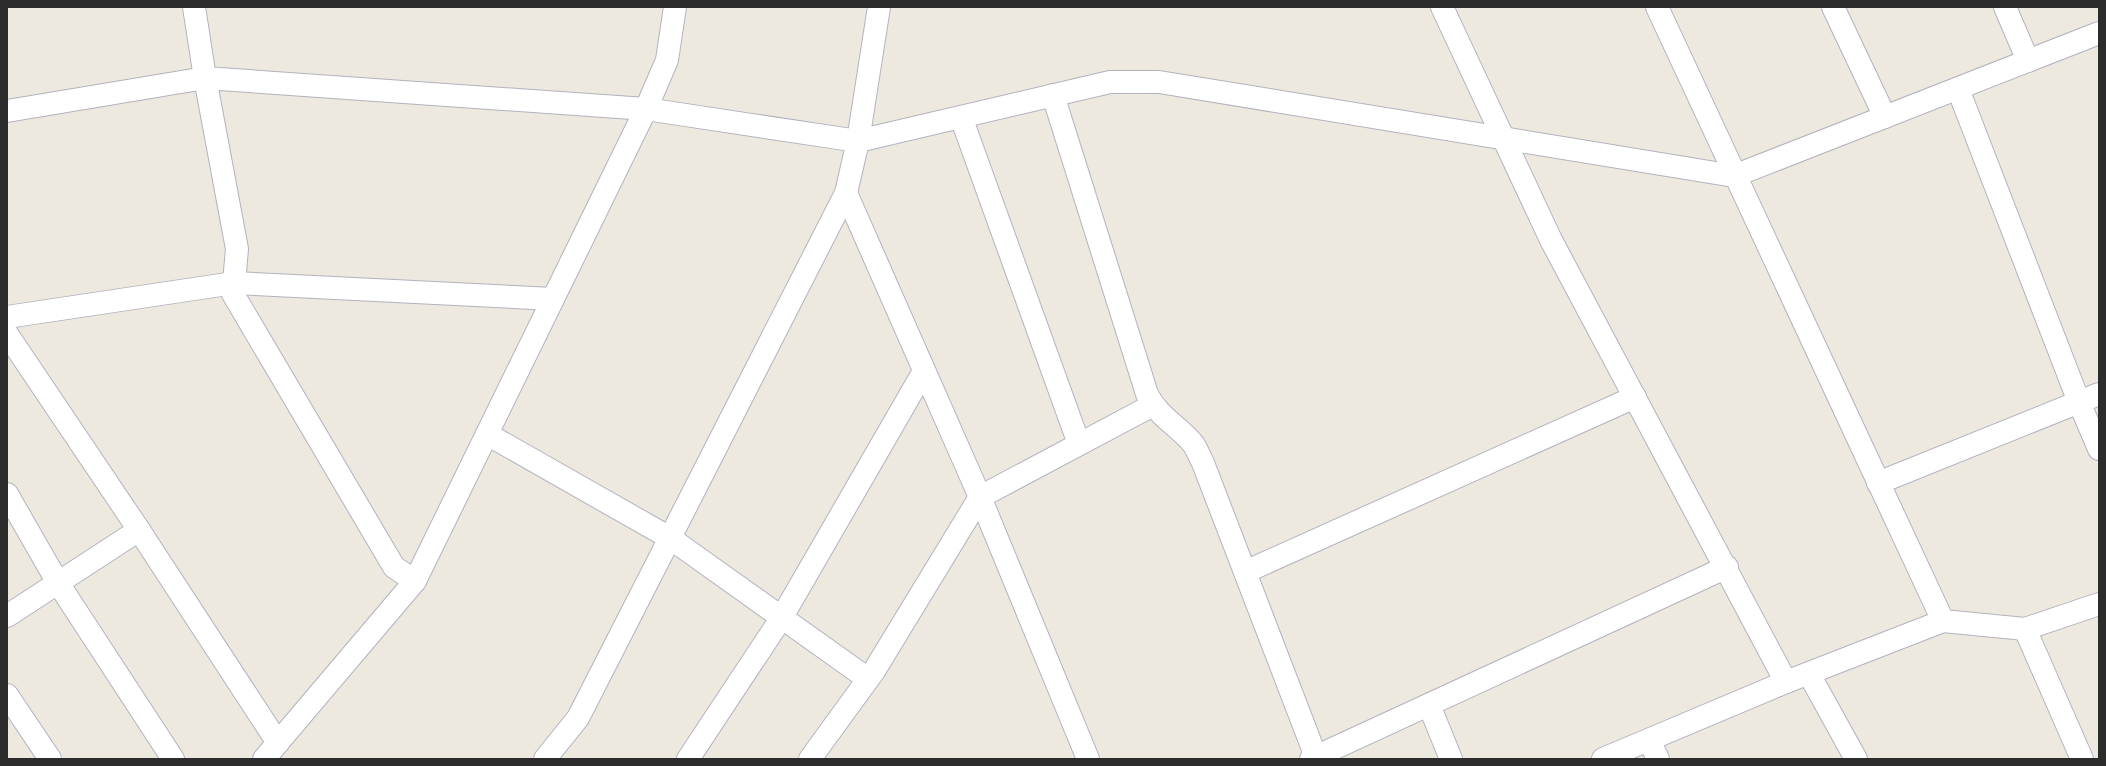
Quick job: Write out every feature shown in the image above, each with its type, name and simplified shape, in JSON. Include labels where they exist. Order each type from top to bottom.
[{"type":"street","points":[[194,7],[205,78],[237,249],[233,294],[394,567],[415,581]]},
{"type":"street","points":[[7,334],[139,530],[271,751],[415,581],[646,109],[667,60],[675,7]]},
{"type":"street","points":[[545,759],[578,718],[846,193],[858,141],[879,7]]},
{"type":"street","points":[[1442,7],[1501,137],[1551,240],[1786,682]]},
{"type":"street","points":[[1657,7],[1734,176],[1943,621]]},
{"type":"street","points":[[1833,7],[1885,117]]},
{"type":"street","points":[[2005,7],[2028,61]]},
{"type":"street","points":[[7,111],[205,78],[646,109],[858,141],[1110,82],[1159,82],[1734,176],[2028,61],[2098,37]]},
{"type":"street","points":[[1958,89],[2079,402],[2099,449]]},
{"type":"street","points":[[1053,95],[1147,394],[1153,405],[1194,446],[1203,462],[1314,758],[1726,567]]},
{"type":"street","points":[[961,117],[1079,444]]},
{"type":"street","points":[[846,193],[980,497],[1088,759]]},
{"type":"street","points":[[7,317],[234,282],[553,299]]},
{"type":"street","points":[[688,759],[782,617],[924,371]]},
{"type":"street","points":[[1878,482],[2099,394]]},
{"type":"street","points":[[1245,572],[1635,397]]},
{"type":"street","points":[[810,759],[868,679],[980,497],[1153,405]]},
{"type":"street","points":[[487,434],[670,538],[868,679]]},
{"type":"street","points":[[7,494],[58,583],[174,759]]},
{"type":"street","points":[[7,616],[139,530]]},
{"type":"street","points":[[1603,759],[1654,750],[1786,682],[1943,621],[2025,629],[2099,604]]},
{"type":"street","points":[[2025,629],[2082,759]]},
{"type":"street","points":[[1809,674],[1856,759]]},
{"type":"street","points":[[7,695],[50,759]]},
{"type":"street","points":[[1429,705],[1451,759]]}]
